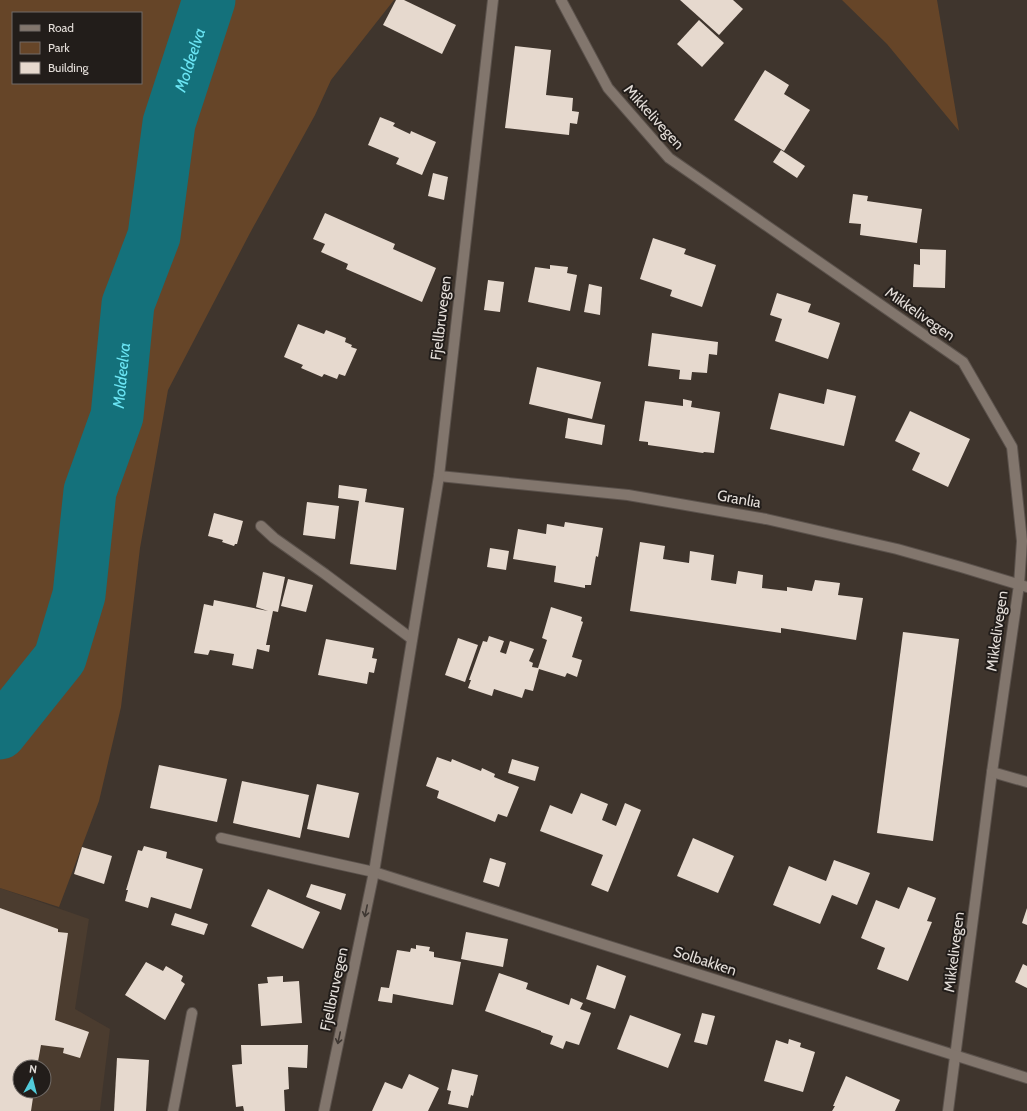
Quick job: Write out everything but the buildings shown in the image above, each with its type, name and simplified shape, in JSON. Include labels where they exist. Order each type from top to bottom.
[{"type":"street","name":"Fjellbruvegen","points":[[324,1111],[374,872],[439,476],[492,0]]},
{"type":"street","name":"Mikkelivegen","points":[[561,0],[608,88],[669,158],[963,362],[1012,447],[1022,541],[1023,586],[992,772],[948,1111]]},
{"type":"street","name":"Granlia","points":[[439,476],[628,495],[766,519],[897,549],[961,566],[1023,586]]},
{"type":"street","points":[[261,526],[274,538],[412,639]]},
{"type":"street","points":[[992,772],[1027,782]]},
{"type":"street","points":[[221,838],[374,872]]},
{"type":"street","name":"Solbakken","points":[[374,872],[1027,1078]]},
{"type":"street","points":[[173,1111],[192,1013]]},
{"type":"shaded area","points":[[0,888],[89,919],[75,1009],[110,1029],[100,1110],[0,1111]]},
{"type":"green space","points":[[0,0],[394,0],[331,80],[315,115],[250,233],[168,390],[140,548],[121,707],[99,801],[59,907],[0,888]]},
{"type":"green space","points":[[842,0],[937,0],[959,131],[887,44]]},
{"type":"waterway","name":"Moldeelva","points":[[0,733],[60,658],[79,595],[90,491],[117,416],[128,304],[154,236],[169,123],[209,0]]}]
